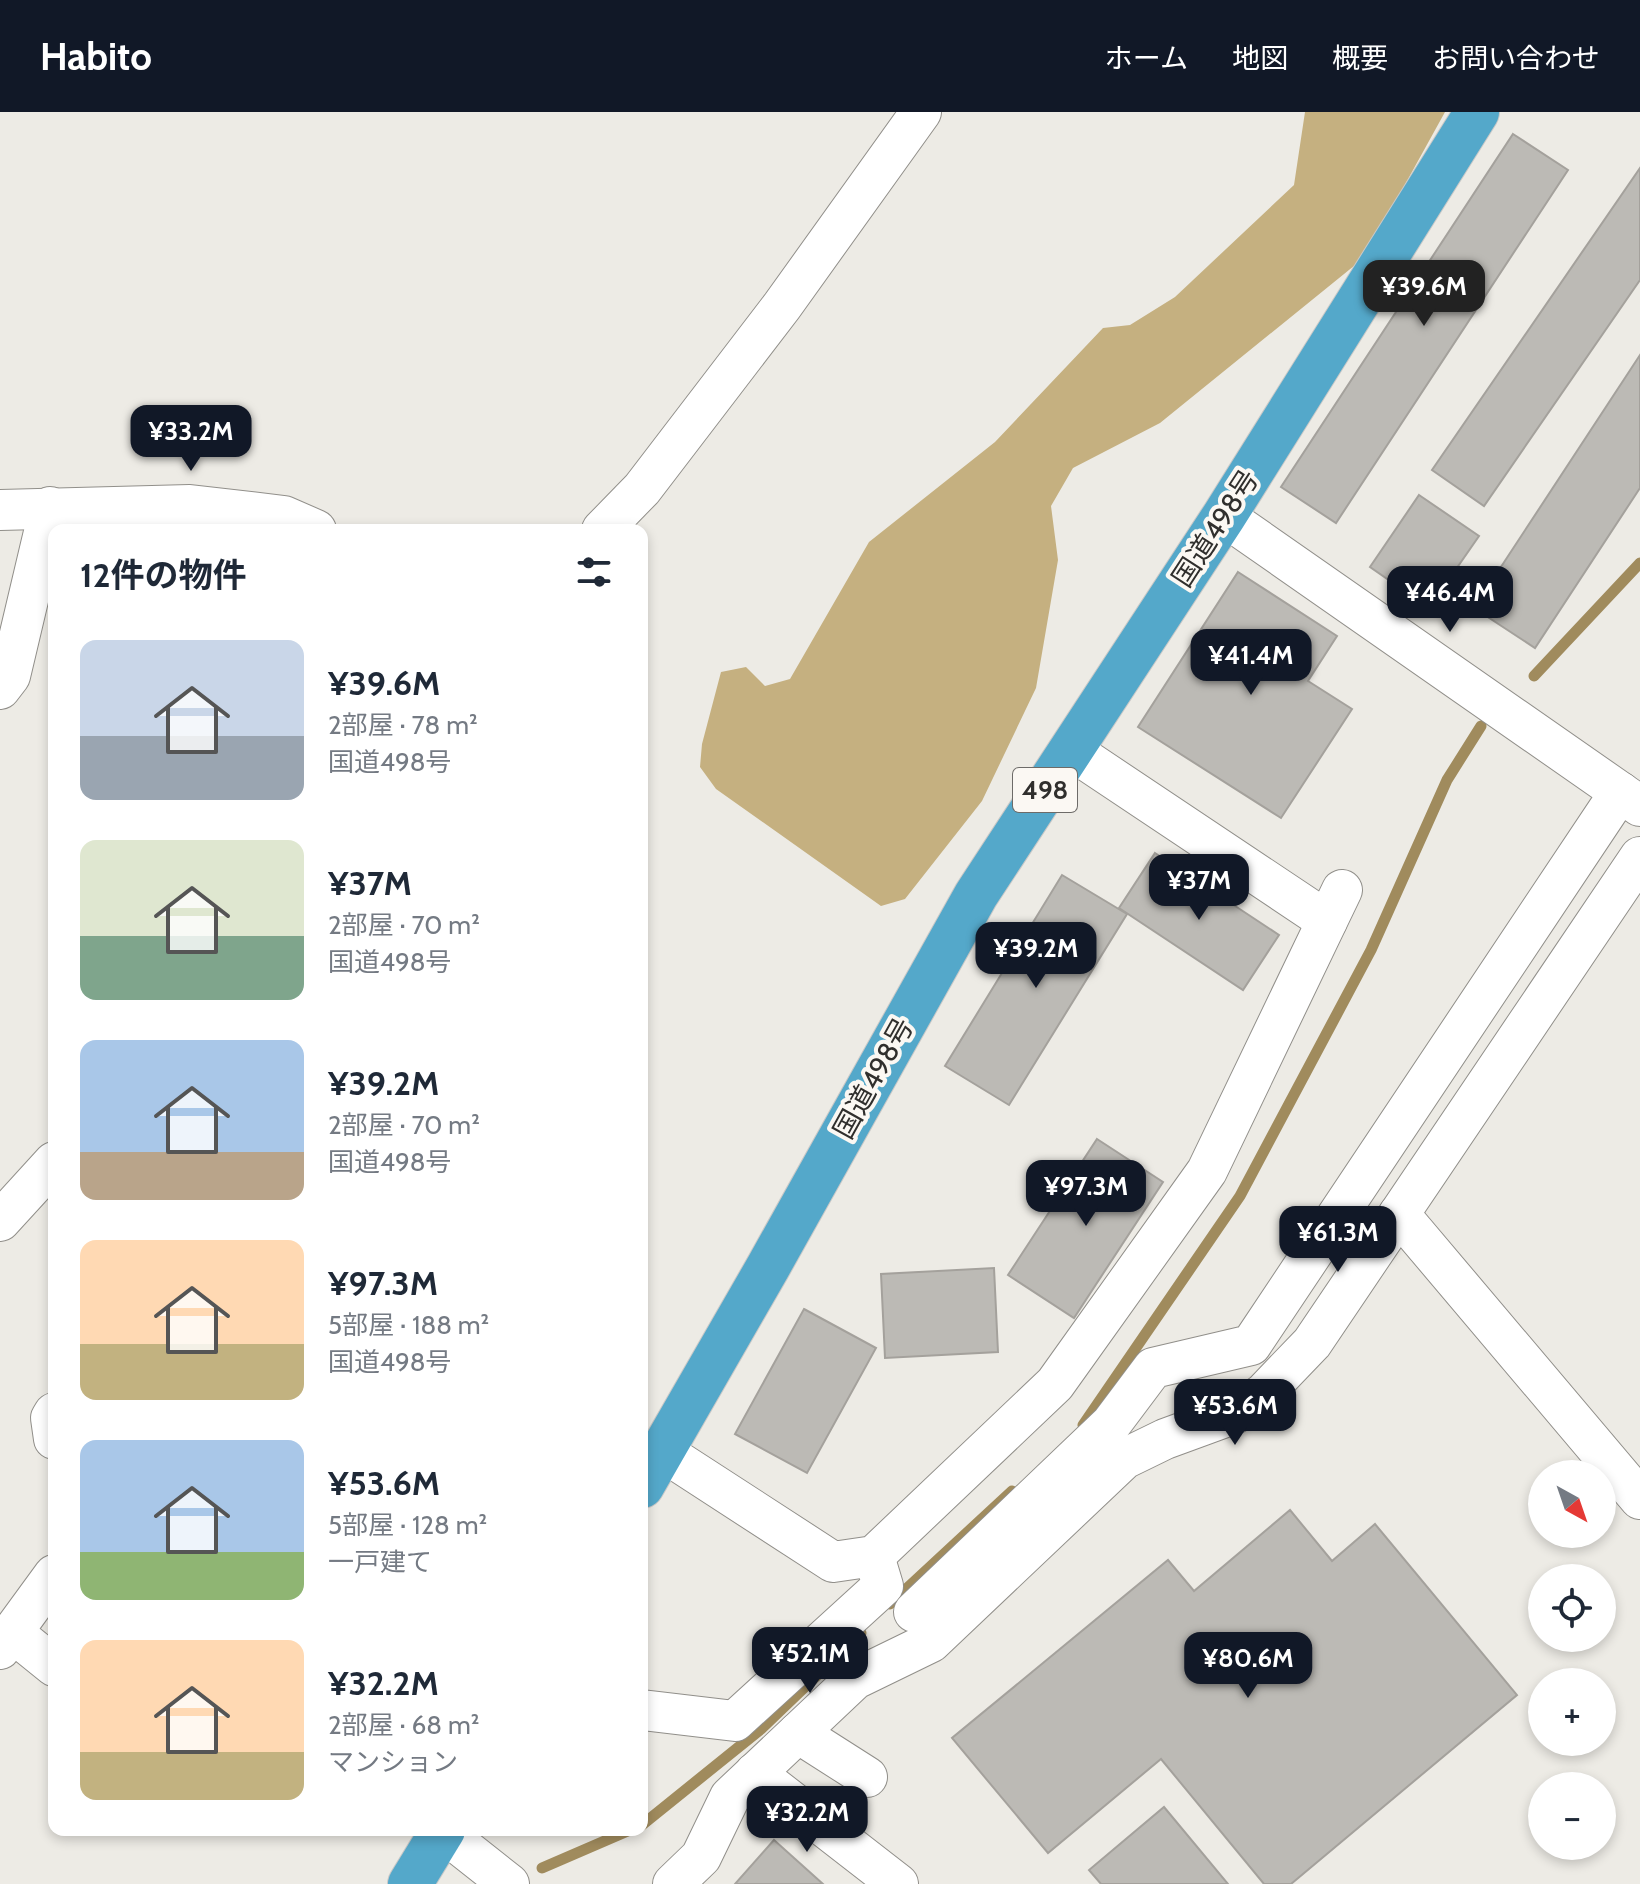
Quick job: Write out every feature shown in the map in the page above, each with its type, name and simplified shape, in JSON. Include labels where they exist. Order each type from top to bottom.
[{"type":"highway","name":"国道498号","points":[[652,1468],[976,895],[1224,516],[1477,112]]},
{"type":"highway","points":[[410,1884],[439,1836]]},
{"type":"street","points":[[608,524],[642,489],[782,306],[921,112]]},
{"type":"street","points":[[0,510],[190,505],[284,516],[302,524]]},
{"type":"street","points":[[0,689],[10,676],[50,507]]},
{"type":"street","points":[[926,1623],[1111,1424],[1153,1368],[1251,1345],[1630,799],[1224,516]]},
{"type":"street","points":[[648,1711],[735,1721],[1055,1384],[1207,1171],[1335,906],[1071,750]]},
{"type":"street","points":[[926,1623],[1124,1459],[1165,1439],[1236,1413],[1264,1393],[1312,1343],[1640,857]]},
{"type":"street","points":[[0,1221],[48,1179]]},
{"type":"street","points":[[1399,1214],[1640,1499]]},
{"type":"street","points":[[652,1468],[833,1562],[879,1571],[926,1623],[931,1642],[855,1679],[730,1797],[701,1857],[673,1884]]},
{"type":"street","points":[[48,1583],[6,1640],[48,1663]]},
{"type":"street","points":[[798,1733],[867,1777]]},
{"type":"street","points":[[755,1773],[898,1884]]},
{"type":"street","points":[[448,1836],[509,1884]]},
{"type":"shaded area","points":[[1305,112],[1445,112],[1365,257],[1160,423],[1073,468],[1051,506],[1058,560],[1036,688],[982,801],[905,899],[881,906],[716,789],[700,767],[702,744],[721,672],[746,667],[765,686],[790,679],[869,542],[995,442],[1103,328],[1130,325],[1175,297],[1294,185]]},
{"type":"building","points":[[1513,134],[1568,170],[1336,523],[1281,487]]},
{"type":"building","points":[[1640,168],[1640,280],[1484,506],[1432,470]]},
{"type":"building","points":[[1640,355],[1640,488],[1535,648],[1474,608]]},
{"type":"building","points":[[1419,495],[1479,536],[1429,608],[1370,567]]},
{"type":"building","points":[[1238,572],[1337,636],[1308,681],[1352,709],[1281,818],[1138,727]]},
{"type":"building","points":[[1155,853],[1279,935],[1243,990],[1119,908]]},
{"type":"building","points":[[1062,875],[1127,914],[1009,1105],[945,1066]]},
{"type":"building","points":[[1097,1139],[1163,1182],[1074,1318],[1008,1275]]},
{"type":"building","points":[[994,1268],[998,1352],[885,1358],[881,1274]]},
{"type":"building","points":[[804,1309],[876,1348],[807,1473],[735,1434]]},
{"type":"building","points":[[1290,1510],[1332,1561],[1375,1524],[1517,1695],[1291,1884],[1264,1884],[1161,1759],[1048,1853],[952,1738],[1168,1560],[1194,1591]]},
{"type":"building","points":[[1164,1807],[1228,1884],[1101,1884],[1089,1870]]},
{"type":"building","points":[[774,1840],[823,1884],[735,1884]]},
{"type":"waterway","points":[[1534,676],[1640,563]]},
{"type":"waterway","points":[[1083,1425],[1240,1196],[1371,950],[1447,780],[1481,726]]},
{"type":"waterway","points":[[890,1604],[1012,1491]]},
{"type":"waterway","points":[[648,1820],[761,1729],[861,1633]]},
{"type":"waterway","points":[[542,1868],[616,1836]]}]
